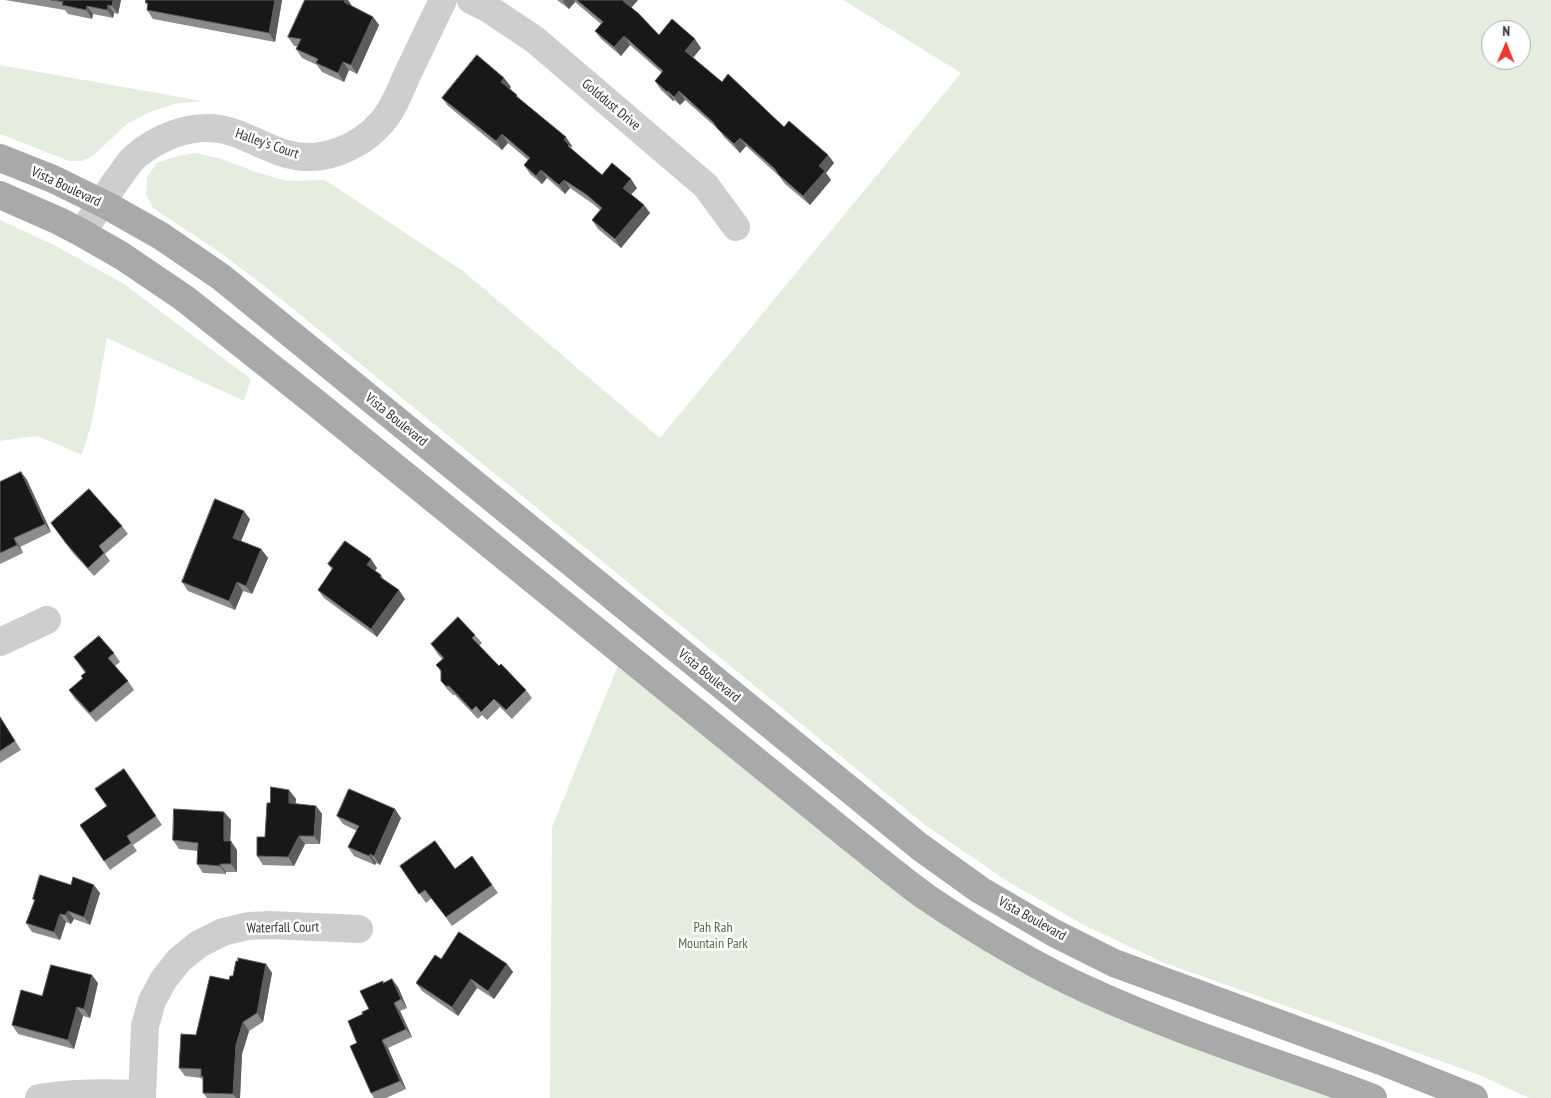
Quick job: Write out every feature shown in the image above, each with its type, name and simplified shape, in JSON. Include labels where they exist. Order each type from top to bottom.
[{"type":"main road","name":"Vista Boulevard","points":[[0,158],[53,179],[100,202],[161,236],[221,277],[912,841],[980,890],[1054,933],[1114,963],[1381,1061],[1474,1098]]},
{"type":"main road","points":[[0,195],[59,221],[122,256],[184,298],[924,896],[981,933],[1041,967],[1089,991],[1161,1021],[1373,1098]]},
{"type":"street","name":"Halley's Court","points":[[82,234],[100,202],[134,157],[147,147],[184,130],[202,128],[235,132],[287,155],[302,157],[319,158],[353,145],[369,134],[390,112],[443,0]]},
{"type":"street","name":"Golddust Drive","points":[[471,0],[489,9],[534,39],[706,186],[736,227]]},
{"type":"street","points":[[0,642],[47,620]]},
{"type":"street","name":"Waterfall Court","points":[[142,1096],[145,1026],[152,1002],[164,980],[179,960],[199,944],[223,932],[248,926],[270,925],[359,929]]},
{"type":"street","points":[[39,1098],[68,1093],[95,1092],[142,1096]]},
{"type":"green space","points":[[843,0],[1551,0],[1551,1098],[1529,1098],[1477,1074],[1162,962],[1084,925],[1010,883],[925,825],[271,291],[215,249],[153,208],[146,195],[147,177],[157,163],[177,156],[196,153],[221,159],[287,181],[325,180],[463,271],[660,438],[961,73]]},
{"type":"green space","points":[[0,65],[202,101],[174,104],[148,113],[127,124],[93,156],[82,161],[69,161],[0,134]]},
{"type":"green space","points":[[0,220],[56,246],[124,284],[251,379],[244,401],[107,338],[92,421],[82,455],[38,436],[0,441]]},
{"type":"green space","name":"Pah Rah Mountain Park","points":[[622,656],[953,917],[1359,1098],[550,1098],[552,827]]},
{"type":"building","points":[[51,0],[113,0],[112,6],[108,5],[107,10],[87,6],[86,10],[62,5],[63,2]]},
{"type":"building","points":[[146,0],[275,0],[269,33],[147,10],[148,3],[146,3]]},
{"type":"building","points":[[305,0],[345,0],[344,2],[373,17],[351,65],[343,62],[338,73],[316,63],[318,59],[296,49],[301,39],[288,37]]},
{"type":"building","points":[[577,0],[624,0],[659,35],[672,19],[695,39],[685,51],[722,82],[728,74],[784,127],[789,121],[828,155],[819,166],[825,171],[803,196],[740,138],[734,144],[679,91],[674,97],[667,92],[655,81],[663,71],[624,36],[614,47],[595,31],[603,22]]},
{"type":"building","points":[[477,55],[504,78],[501,82],[566,137],[564,140],[568,146],[602,175],[612,163],[631,179],[623,188],[644,205],[615,239],[592,220],[602,208],[587,195],[564,180],[559,185],[541,170],[536,176],[524,165],[530,158],[502,134],[496,141],[442,98]]},
{"type":"building","points":[[21,472],[45,524],[14,538],[17,545],[0,553],[0,482]]},
{"type":"building","points":[[89,489],[122,526],[99,546],[104,553],[88,568],[51,523]]},
{"type":"building","points":[[215,499],[244,511],[233,538],[261,549],[246,586],[237,582],[229,601],[182,582]]},
{"type":"building","points":[[345,541],[371,559],[367,565],[399,590],[371,629],[318,590],[333,568],[328,564]]},
{"type":"building","points":[[458,617],[475,635],[472,638],[526,690],[506,710],[494,699],[481,712],[476,706],[472,710],[449,686],[446,686],[441,681],[441,670],[436,665],[444,658],[431,644]]},
{"type":"building","points":[[99,636],[114,653],[108,658],[128,681],[90,713],[69,690],[83,678],[81,676],[86,672],[74,657]]},
{"type":"building","points":[[0,717],[15,741],[0,751]]},
{"type":"building","points":[[124,769],[156,816],[127,836],[131,843],[104,861],[80,825],[107,806],[95,789]]},
{"type":"building","points":[[271,787],[289,790],[289,803],[316,806],[314,836],[299,836],[288,857],[257,856],[257,837],[265,837],[267,803],[270,803]]},
{"type":"building","points":[[349,789],[395,809],[374,856],[370,854],[369,856],[348,847],[359,826],[337,816]]},
{"type":"building","points":[[174,809],[224,812],[224,841],[231,841],[231,864],[220,864],[220,866],[197,864],[198,843],[173,840]]},
{"type":"building","points":[[435,841],[455,869],[472,856],[492,885],[446,917],[425,890],[419,894],[400,866]]},
{"type":"building","points":[[40,875],[71,885],[73,877],[94,885],[84,917],[68,911],[65,915],[60,914],[54,932],[26,923],[35,900],[33,899]]},
{"type":"building","points":[[459,932],[507,964],[488,991],[471,979],[452,1007],[416,983],[435,955],[441,959]]},
{"type":"building","points":[[238,958],[266,964],[257,1013],[243,1022],[236,1045],[233,1094],[203,1093],[201,1069],[179,1068],[181,1034],[196,1035],[210,976],[229,980],[230,976],[233,976]]},
{"type":"building","points":[[51,965],[92,975],[84,1009],[77,1007],[68,1040],[12,1025],[21,990],[42,996]]},
{"type":"building","points":[[392,979],[401,999],[394,1003],[406,1029],[382,1040],[400,1081],[371,1093],[350,1046],[357,1043],[348,1021],[369,1009],[360,991]]}]
